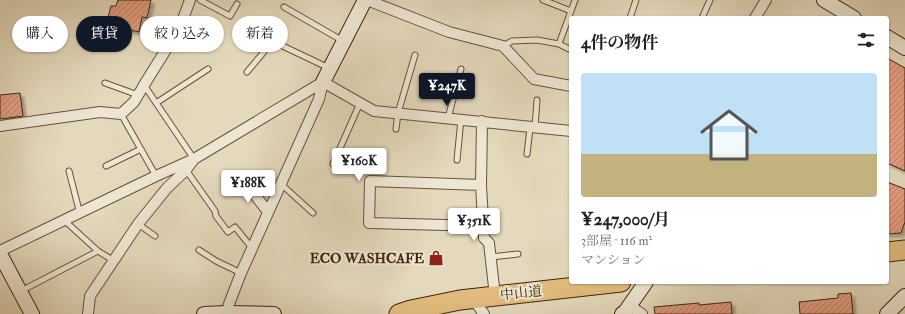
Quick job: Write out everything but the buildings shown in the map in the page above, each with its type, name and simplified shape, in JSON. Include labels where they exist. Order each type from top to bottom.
[{"type":"highway","points":[[889,252],[905,250]]},
{"type":"highway","name":"中山道","points":[[399,314],[412,310],[473,299],[585,284]]},
{"type":"street","points":[[184,16],[190,0]]},
{"type":"street","points":[[227,313],[241,273],[319,99],[323,82],[331,69],[343,41],[366,0],[449,32],[503,46],[534,79],[569,86]]},
{"type":"street","points":[[756,16],[766,0]]},
{"type":"street","points":[[831,2],[851,16]]},
{"type":"street","points":[[889,38],[905,48]]},
{"type":"street","points":[[0,126],[100,112],[121,114],[134,102],[164,52]]},
{"type":"street","points":[[323,82],[374,111],[569,131]]},
{"type":"street","points":[[32,314],[0,252],[194,159],[323,82]]},
{"type":"street","points":[[482,121],[481,185],[484,238],[489,243],[495,296]]},
{"type":"street","points":[[88,314],[90,296],[138,224],[167,188],[186,170],[194,159]]},
{"type":"street","points":[[481,185],[370,181],[369,223],[484,226]]},
{"type":"street","points":[[245,182],[268,212]]},
{"type":"street","points":[[642,314],[626,310],[645,284]]},
{"type":"street","points":[[887,314],[905,296]]},
{"type":"street","points":[[473,299],[484,314]]},
{"type":"street","points":[[204,314],[273,314]]},
{"type":"lane","points":[[200,0],[230,16],[237,4]]},
{"type":"lane","points":[[543,0],[571,11]]},
{"type":"lane","points":[[569,16],[575,0]]},
{"type":"lane","points":[[632,16],[636,0]]},
{"type":"lane","points":[[703,16],[710,0]]},
{"type":"lane","points":[[284,7],[343,41]]},
{"type":"lane","points":[[559,44],[569,16]]},
{"type":"lane","points":[[247,72],[263,53],[270,40],[331,69]]},
{"type":"lane","points":[[503,46],[512,41],[537,40],[559,44],[569,49]]},
{"type":"lane","points":[[396,129],[398,113],[415,55]]},
{"type":"lane","points":[[156,103],[208,69]]},
{"type":"lane","points":[[448,118],[461,69]]},
{"type":"lane","points":[[105,83],[138,96]]},
{"type":"lane","points":[[144,85],[194,159]]},
{"type":"lane","points":[[527,154],[537,100]]},
{"type":"lane","points":[[334,164],[360,103]]},
{"type":"lane","points":[[121,114],[156,176]]},
{"type":"lane","points":[[457,160],[461,119]]},
{"type":"lane","points":[[106,166],[141,149]]},
{"type":"lane","points":[[186,170],[228,232],[235,227],[252,248]]},
{"type":"lane","points":[[70,171],[80,214]]},
{"type":"lane","points":[[281,184],[313,213]]},
{"type":"lane","points":[[65,221],[98,250],[114,261]]},
{"type":"lane","points":[[138,224],[155,236]]},
{"type":"lane","points":[[20,291],[98,250]]},
{"type":"lane","points":[[199,250],[216,261],[241,273]]},
{"type":"lane","points":[[491,257],[518,254]]},
{"type":"place","name":"ECO WASHCAFE","points":[[436,258]]}]
